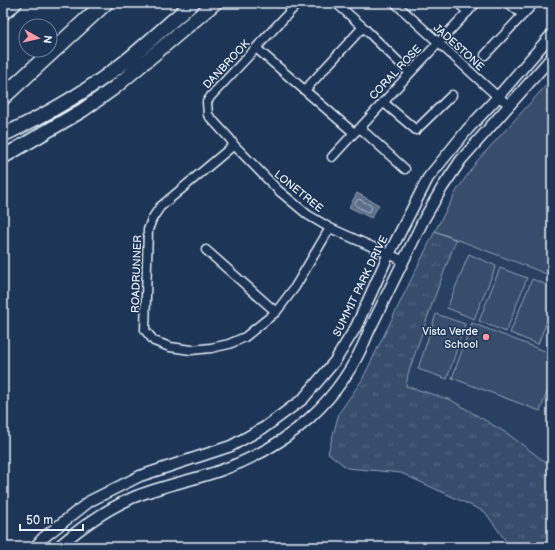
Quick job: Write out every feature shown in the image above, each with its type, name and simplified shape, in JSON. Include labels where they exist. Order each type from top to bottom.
[{"type":"highway","points":[[3,12],[14,3]]},
{"type":"highway","points":[[3,97],[105,3]]},
{"type":"main road","points":[[3,135],[78,95],[125,62],[193,3]]},
{"type":"main road","points":[[3,157],[114,88],[215,3]]},
{"type":"street","name":"DANBROOK","points":[[234,145],[230,138],[208,115],[207,102],[298,3]]},
{"type":"street","points":[[336,3],[410,73]]},
{"type":"street","name":"JADESTONE","points":[[395,3],[498,97],[510,105]]},
{"type":"street","points":[[458,3],[468,12]]},
{"type":"street","name":"CORAL ROSE","points":[[332,157],[476,3]]},
{"type":"street","points":[[508,3],[522,15]]},
{"type":"street","points":[[485,55],[534,3]]},
{"type":"street","points":[[305,90],[363,27]]},
{"type":"street","name":"SUMMIT PARK DRIVE","points":[[35,547],[43,538],[90,501],[140,476],[231,446],[265,427],[303,399],[335,361],[352,334],[389,254],[428,178],[467,130],[498,97],[552,34]]},
{"type":"street","points":[[256,48],[305,90],[405,169]]},
{"type":"street","points":[[58,547],[89,524],[130,499],[149,491],[203,476],[240,463],[278,444],[300,427],[320,408],[342,382],[362,349],[369,331],[424,219],[453,171],[552,57]]},
{"type":"street","points":[[383,102],[416,130],[452,95]]},
{"type":"street","name":"LONETREE","points":[[234,145],[278,190],[308,215],[330,228],[404,260]]},
{"type":"street","name":"ROADRUNNER","points":[[234,145],[160,207],[152,219],[148,230],[145,330],[154,341],[170,347],[191,350],[211,348],[230,344],[245,337],[276,312]]},
{"type":"street","points":[[206,250],[276,312],[295,288],[330,228]]},
{"type":"shaded area","name":"Vista Verde School","points":[[456,240],[552,276],[552,467],[508,434],[451,400],[406,386],[408,374],[433,301]]},
{"type":"green space","points":[[552,79],[552,276],[435,231],[457,190],[477,161]]},
{"type":"green space","points":[[435,231],[456,240],[408,374],[406,386],[451,400],[508,434],[552,467],[552,547],[510,547],[485,512],[401,473],[347,468],[328,453],[339,413],[362,380]]},
{"type":"green space","points":[[469,254],[496,266],[474,319],[447,308]]},
{"type":"green space","points":[[500,268],[527,278],[506,332],[479,321]]},
{"type":"green space","points":[[532,279],[552,287],[552,308],[538,344],[510,333]]},
{"type":"green space","points":[[436,314],[465,324],[447,379],[418,369]]},
{"type":"green space","points":[[472,323],[552,354],[552,379],[540,411],[452,378]]},
{"type":"water","points":[[357,193],[379,205],[371,218],[349,207]]},
{"type":"place","name":"Vista Verde School","points":[[486,337]]}]
